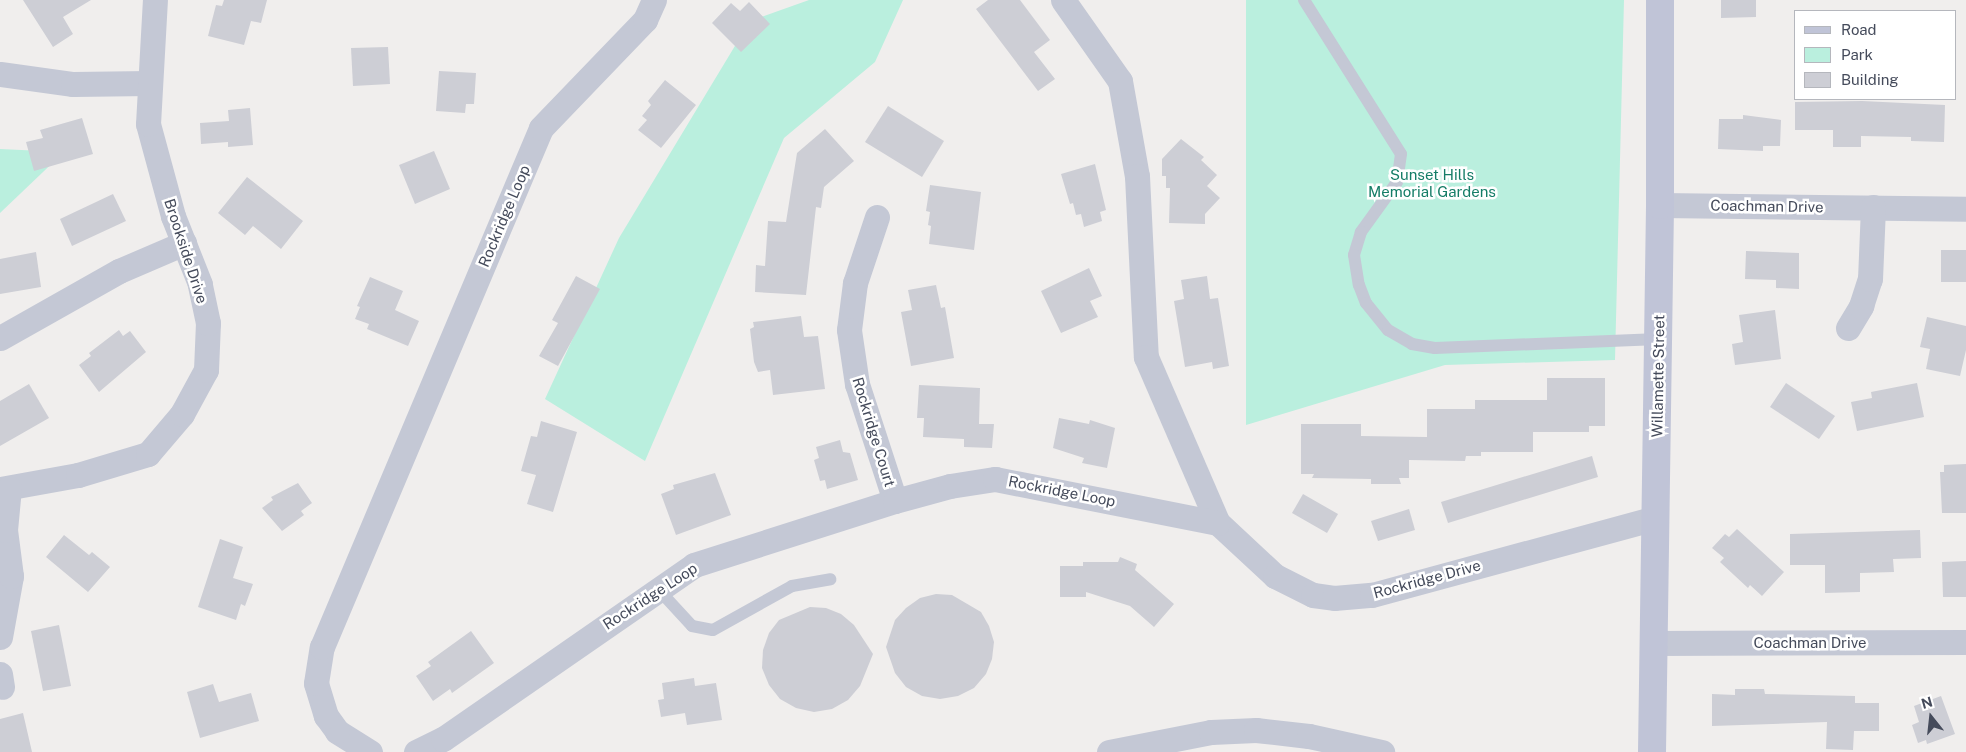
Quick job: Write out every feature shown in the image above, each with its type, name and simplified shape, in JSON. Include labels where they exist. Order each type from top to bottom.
[{"type":"main road","name":"Willamette Street","points":[[1652,752],[1659,339],[1660,0]]},
{"type":"street","name":"Brookside Drive","points":[[5,489],[78,475],[148,454],[182,414],[206,370],[208,323],[200,284],[184,243],[148,124],[149,83],[156,0]]},
{"type":"street","name":"Rockridge Loop","points":[[370,752],[336,731],[326,716],[316,683],[322,647],[541,128],[645,20],[654,0]]},
{"type":"street","points":[[1063,0],[1120,81],[1137,176],[1146,357],[1218,523]]},
{"type":"street","points":[[0,74],[73,84],[149,83]]},
{"type":"street","name":"Coachman Drive","points":[[1660,205],[1966,209]]},
{"type":"street","points":[[1848,328],[1861,306],[1870,279],[1873,208]]},
{"type":"street","name":"Rockridge Court","points":[[877,217],[855,283],[849,330],[857,384],[895,500]]},
{"type":"street","points":[[0,338],[119,271],[184,243]]},
{"type":"street","points":[[1151,509],[1185,507],[1195,501],[1190,462]]},
{"type":"street","name":"Rockridge Loop","points":[[416,752],[443,739],[658,589],[706,560],[895,500],[957,484],[996,479],[1218,523]]},
{"type":"street","points":[[0,637],[11,576],[5,530],[5,489]]},
{"type":"street","name":"Rockridge Drive","points":[[1218,523],[1274,576],[1313,595],[1342,598],[1388,591],[1656,518]]},
{"type":"street","name":"Coachman Drive","points":[[1655,643],[1966,642]]},
{"type":"street","points":[[1109,752],[1211,732],[1256,730],[1309,736],[1382,752]]},
{"type":"lane","points":[[1304,0],[1401,154],[1397,182],[1361,232],[1354,256],[1359,285],[1366,303],[1388,330],[1412,344],[1435,348],[1659,339]]},
{"type":"lane","points":[[658,589],[692,626],[712,630],[792,586],[830,579]]},
{"type":"green space","points":[[809,0],[903,0],[875,62],[784,138],[645,461],[545,399],[619,238],[750,21]]},
{"type":"green space","name":"Sunset Hills Memorial Gardens","points":[[1246,0],[1624,0],[1615,360],[1445,365],[1246,425]]},
{"type":"green space","points":[[0,149],[64,152],[0,213]]},
{"type":"building","points":[[23,0],[91,0],[63,17],[73,34],[53,47]]},
{"type":"building","points":[[224,0],[267,0],[261,23],[251,21],[244,45],[208,36],[216,5],[222,6]]},
{"type":"building","points":[[988,0],[1020,0],[1050,40],[1034,52],[1055,79],[1038,91],[976,9]]},
{"type":"building","points":[[1721,0],[1756,0],[1756,17],[1721,18]]},
{"type":"building","points":[[749,2],[770,24],[741,52],[712,23],[731,3],[740,11]]},
{"type":"building","points":[[388,47],[390,84],[353,86],[351,48]]},
{"type":"building","points":[[439,71],[476,73],[474,104],[466,104],[465,113],[436,111]]},
{"type":"building","points":[[665,80],[696,105],[661,148],[638,130],[647,120],[642,116],[651,105],[648,101]]},
{"type":"building","points":[[1862,101],[1945,105],[1944,142],[1911,141],[1911,137],[1861,136],[1861,147],[1833,147],[1833,130],[1795,130],[1795,102]]},
{"type":"building","points":[[888,106],[944,141],[922,177],[865,142]]},
{"type":"building","points":[[250,108],[253,145],[228,147],[228,142],[201,144],[200,123],[229,121],[228,110]]},
{"type":"building","points":[[1743,115],[1781,120],[1780,146],[1763,146],[1763,151],[1718,149],[1719,119],[1743,119]]},
{"type":"building","points":[[82,118],[93,154],[34,171],[26,142],[43,138],[40,130]]},
{"type":"building","points":[[825,129],[854,161],[824,187],[821,208],[816,207],[806,295],[755,292],[756,265],[765,266],[768,221],[786,222],[797,153]]},
{"type":"building","points":[[1181,139],[1204,157],[1201,160],[1217,175],[1207,186],[1220,198],[1205,214],[1205,224],[1169,223],[1170,188],[1166,188],[1166,176],[1162,176],[1162,159]]},
{"type":"building","points":[[434,151],[450,189],[415,204],[399,165]]},
{"type":"building","points":[[1095,164],[1106,210],[1100,212],[1102,221],[1084,227],[1081,214],[1076,215],[1073,203],[1070,204],[1061,174]]},
{"type":"building","points":[[247,177],[303,221],[281,249],[253,226],[245,235],[218,213]]},
{"type":"building","points":[[930,185],[981,192],[974,250],[929,244],[931,226],[928,225],[930,212],[926,211]]},
{"type":"building","points":[[113,194],[126,221],[72,246],[60,219]]},
{"type":"building","points":[[1941,250],[1966,250],[1966,282],[1941,282]]},
{"type":"building","points":[[1746,251],[1799,253],[1799,289],[1776,288],[1776,280],[1745,279]]},
{"type":"building","points":[[36,252],[41,287],[0,294],[0,259]]},
{"type":"building","points":[[1089,268],[1102,296],[1090,301],[1098,317],[1061,333],[1041,291]]},
{"type":"building","points":[[576,276],[600,289],[558,366],[539,356],[558,323],[552,320]]},
{"type":"building","points":[[1207,276],[1210,299],[1218,298],[1229,366],[1213,369],[1212,362],[1185,367],[1174,301],[1184,299],[1181,280]]},
{"type":"building","points":[[370,277],[403,291],[395,310],[419,321],[408,346],[367,329],[369,324],[355,319],[360,307],[357,306]]},
{"type":"building","points":[[936,285],[941,308],[945,307],[954,358],[911,366],[901,312],[912,310],[908,290]]},
{"type":"building","points":[[1775,310],[1781,359],[1735,365],[1732,344],[1743,342],[1739,315]]},
{"type":"building","points":[[801,316],[804,337],[818,336],[825,389],[773,395],[770,370],[758,372],[754,362],[750,329],[754,327],[753,322]]},
{"type":"building","points":[[1927,317],[1966,326],[1966,350],[1960,376],[1926,369],[1930,349],[1920,347]]},
{"type":"building","points":[[119,330],[123,336],[130,331],[146,352],[99,392],[79,365],[91,356],[89,353]]},
{"type":"building","points":[[1547,378],[1605,378],[1605,426],[1589,426],[1589,432],[1533,432],[1533,452],[1481,452],[1481,456],[1466,456],[1465,461],[1409,460],[1409,478],[1399,478],[1401,484],[1371,484],[1371,479],[1312,478],[1314,474],[1301,474],[1301,424],[1361,424],[1361,436],[1427,437],[1427,409],[1475,409],[1475,400],[1547,400]]},
{"type":"building","points":[[1786,383],[1835,416],[1819,439],[1770,407]]},
{"type":"building","points":[[1917,383],[1924,417],[1857,431],[1851,402],[1872,398],[1871,392]]},
{"type":"building","points":[[29,384],[49,418],[0,446],[0,401]]},
{"type":"building","points":[[919,385],[980,388],[979,424],[994,424],[992,448],[964,447],[964,439],[923,437],[924,418],[917,418]]},
{"type":"building","points":[[1059,418],[1089,424],[1090,420],[1115,428],[1107,468],[1082,463],[1084,458],[1053,448]]},
{"type":"building","points":[[541,421],[577,432],[553,512],[527,504],[536,475],[521,471],[531,436],[537,437]]},
{"type":"building","points":[[840,440],[843,452],[850,453],[858,480],[827,489],[825,480],[820,481],[814,460],[819,458],[816,447]]},
{"type":"building","points":[[1592,456],[1598,477],[1448,523],[1441,502]]},
{"type":"building","points":[[1966,464],[1966,513],[1942,513],[1940,472],[1944,472],[1944,465]]},
{"type":"building","points":[[715,473],[731,515],[676,535],[661,494],[674,489],[673,485]]},
{"type":"building","points":[[298,483],[312,503],[301,511],[304,515],[282,531],[262,508],[273,500],[271,497]]},
{"type":"building","points":[[1303,494],[1338,514],[1327,533],[1292,513]]},
{"type":"building","points":[[1409,509],[1415,530],[1378,541],[1371,521]]},
{"type":"building","points":[[1737,529],[1784,572],[1762,596],[1750,585],[1748,588],[1720,562],[1724,558],[1712,548],[1725,534],[1729,537]]},
{"type":"building","points":[[1920,530],[1921,558],[1893,559],[1894,572],[1860,573],[1860,592],[1825,593],[1825,565],[1790,565],[1790,534]]},
{"type":"building","points":[[64,535],[89,555],[92,552],[110,567],[88,592],[46,557]]},
{"type":"building","points":[[220,539],[243,547],[233,578],[253,584],[245,606],[241,604],[236,620],[198,607]]},
{"type":"building","points":[[1120,557],[1137,564],[1135,570],[1174,604],[1154,627],[1130,606],[1086,592],[1086,597],[1060,597],[1060,566],[1083,566],[1083,562],[1118,562]]},
{"type":"building","points":[[1966,561],[1966,597],[1943,597],[1942,562]]},
{"type":"building","points":[[936,594],[952,595],[981,612],[989,626],[994,642],[992,659],[986,674],[974,688],[958,696],[940,699],[922,696],[906,687],[895,673],[886,647],[895,620],[906,608],[920,598]]},
{"type":"building","points":[[810,607],[826,608],[841,614],[854,625],[873,654],[860,686],[848,700],[832,709],[814,712],[796,708],[780,699],[769,685],[762,668],[763,650],[769,633],[779,620]]},
{"type":"building","points":[[59,625],[71,686],[43,691],[31,631]]},
{"type":"building","points":[[471,631],[494,663],[452,693],[450,689],[433,701],[416,676],[431,666],[428,662]]},
{"type":"building","points":[[694,678],[695,686],[716,683],[722,720],[687,725],[685,713],[661,717],[658,700],[664,699],[662,683]]},
{"type":"building","points":[[213,684],[219,702],[251,693],[259,721],[200,738],[187,692]]},
{"type":"building","points":[[1735,689],[1764,689],[1765,694],[1855,696],[1855,703],[1879,703],[1879,731],[1854,731],[1853,750],[1826,749],[1827,722],[1712,726],[1712,694],[1735,695]]},
{"type":"building","points":[[1941,696],[1955,734],[1927,744],[1926,740],[1918,743],[1912,725],[1919,722],[1914,706]]},
{"type":"building","points":[[23,713],[32,752],[0,752],[0,719]]}]
